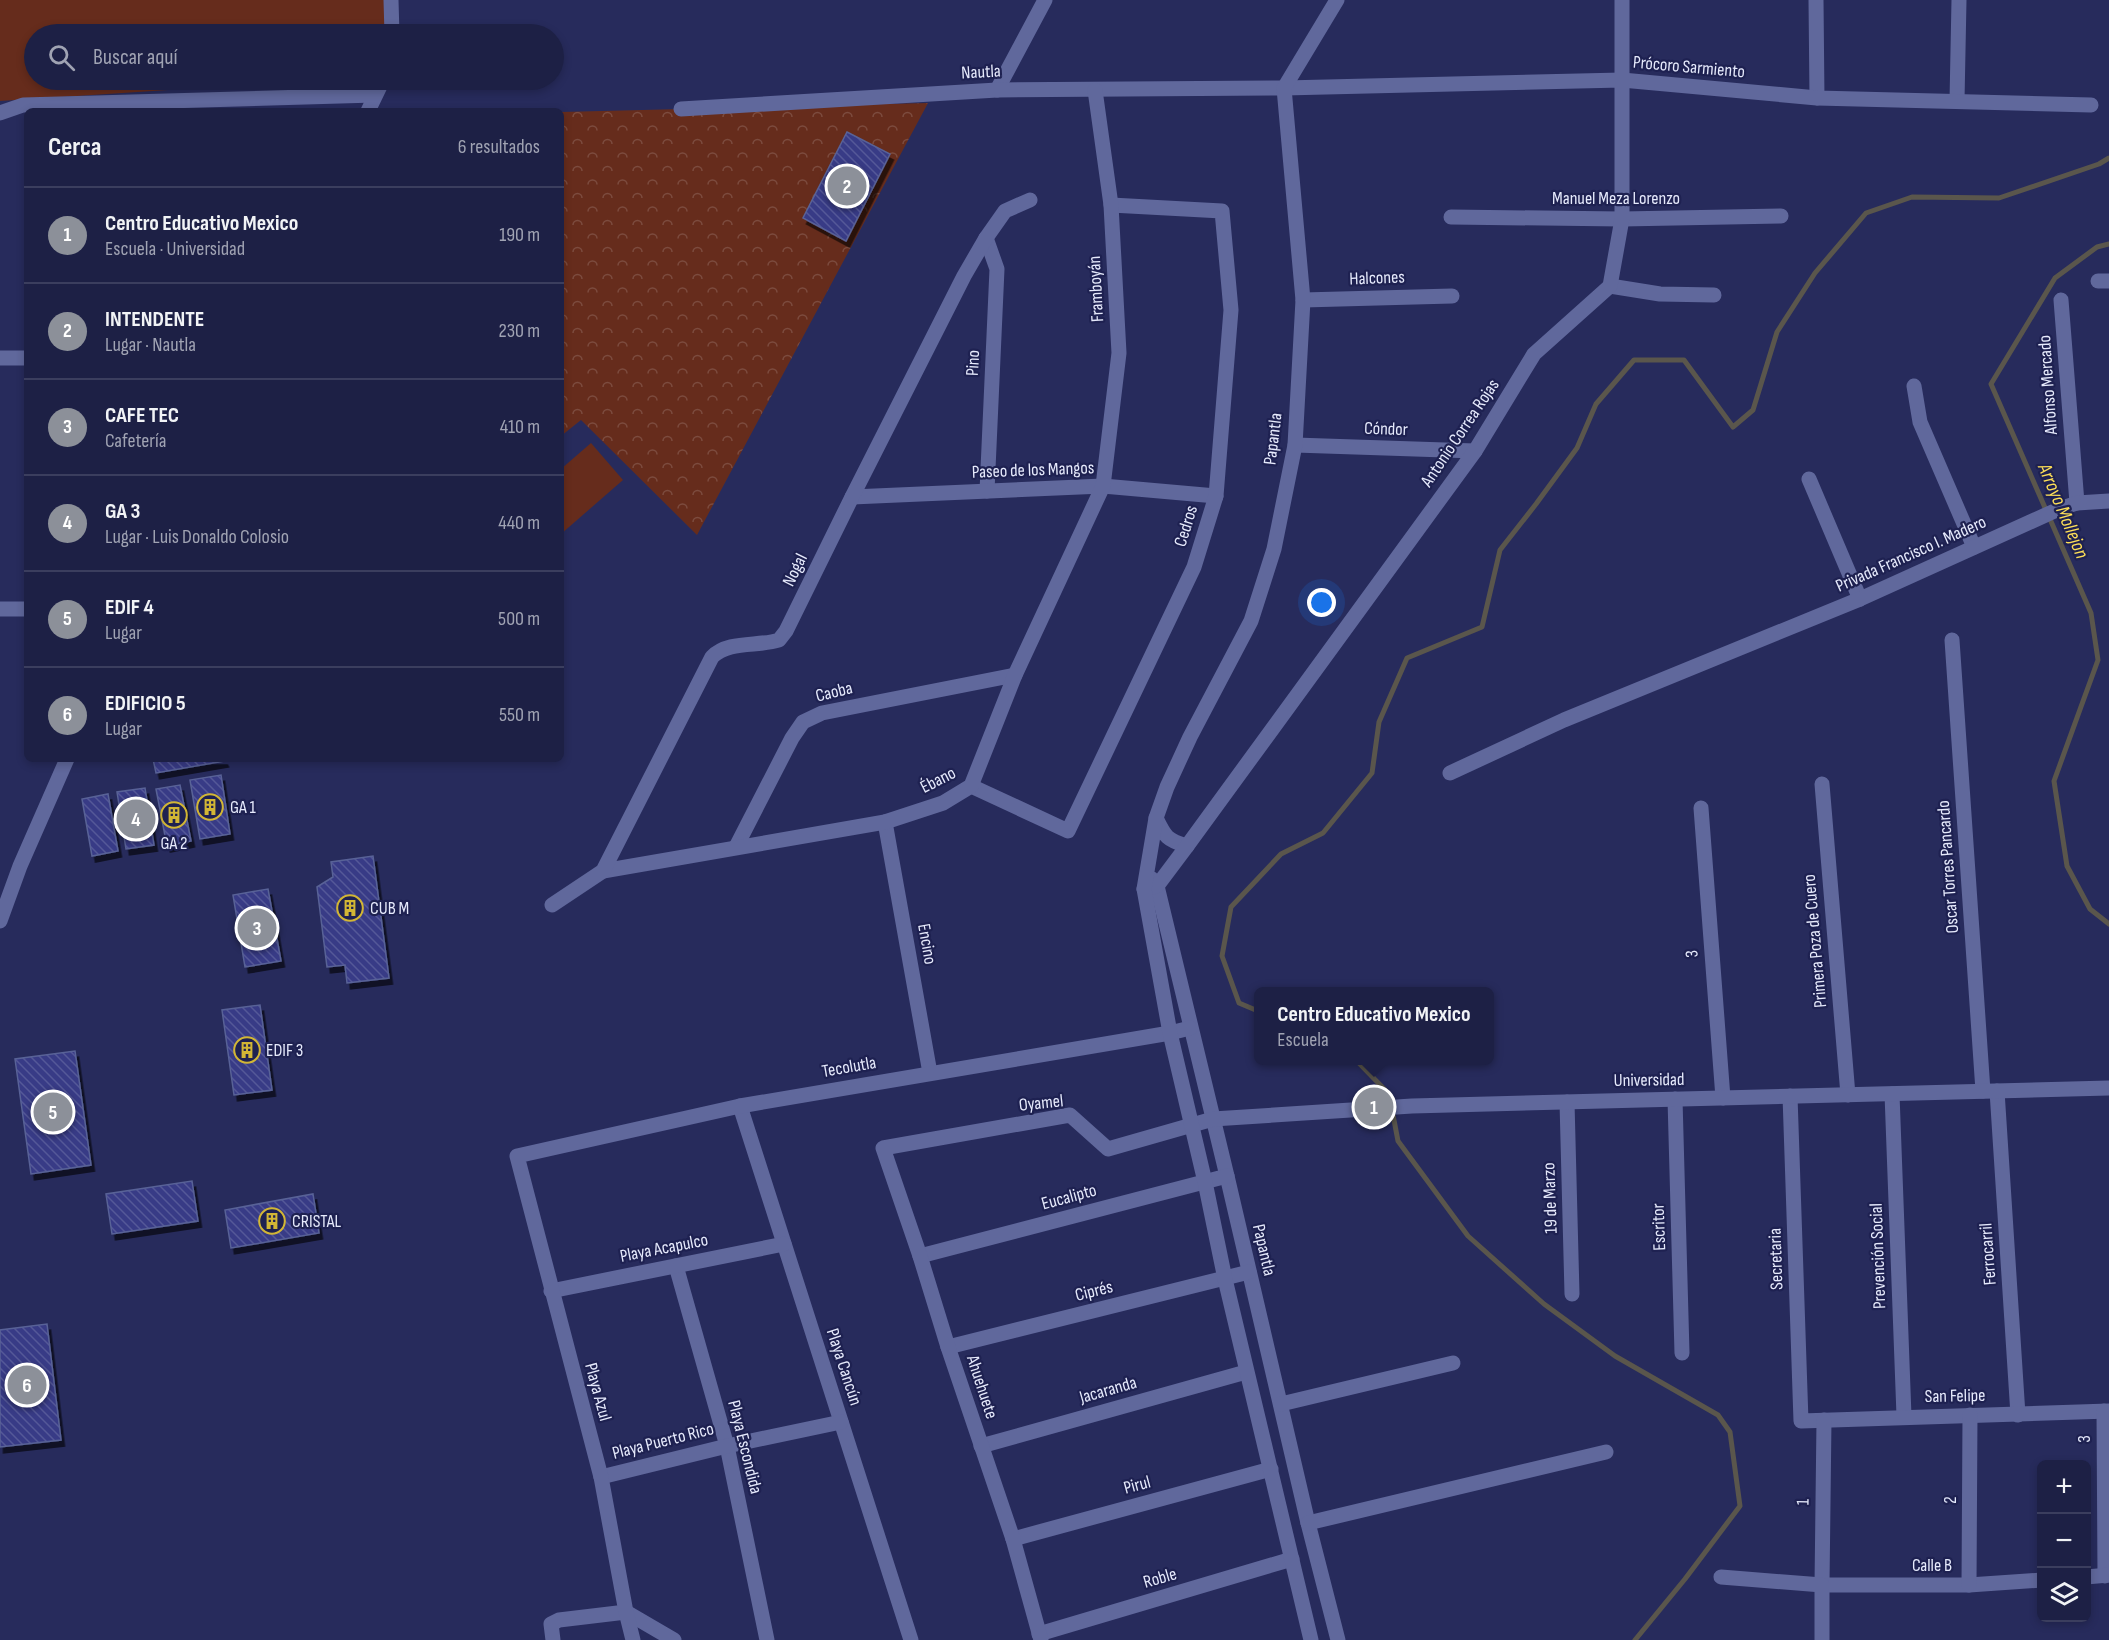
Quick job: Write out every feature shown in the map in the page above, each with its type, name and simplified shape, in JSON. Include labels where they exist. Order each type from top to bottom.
[{"type":"street","points":[[392,0],[392,24]]},
{"type":"street","points":[[997,90],[1045,0]]},
{"type":"street","points":[[1284,88],[1337,0]]},
{"type":"street","points":[[1622,0],[1622,219],[1610,286],[1660,294],[1714,295]]},
{"type":"street","points":[[1816,0],[1817,98]]},
{"type":"street","points":[[1957,101],[1959,0]]},
{"type":"street","name":"Prócoro Sarmiento","points":[[1284,88],[1622,80],[1817,98],[2091,105]]},
{"type":"street","name":"Nautla","points":[[681,109],[997,90],[1284,88]]},
{"type":"street","name":"Papantla","points":[[1284,88],[1303,300],[1295,445],[1274,549],[1251,621],[1190,737],[1167,787],[1156,818],[1147,872],[1170,1034],[1246,1372],[1311,1640]]},
{"type":"street","points":[[369,108],[377,90]]},
{"type":"street","name":"Framboyán","points":[[1095,90],[1111,205],[1119,353],[1103,486]]},
{"type":"street","points":[[0,113],[23,105],[161,105],[375,95]]},
{"type":"street","name":"Nogal","points":[[552,905],[603,871],[717,651],[729,647],[779,640],[786,631],[964,276],[1005,211],[1030,200]]},
{"type":"street","name":"Cedros","points":[[971,786],[1068,831],[1194,567],[1216,496],[1231,310],[1222,211],[1111,205]]},
{"type":"street","name":"Manuel Meza Lorenzo","points":[[1451,217],[1622,219],[1781,216]]},
{"type":"street","name":"Pino","points":[[986,238],[997,269],[987,491]]},
{"type":"street","name":"Antonio Correa Rojas","points":[[1150,887],[1187,846],[1475,451],[1534,354],[1610,286]]},
{"type":"street","name":"Halcones","points":[[1303,300],[1452,296]]},
{"type":"street","name":"Alfonso Mercado","points":[[2061,300],[2077,503]]},
{"type":"street","points":[[0,358],[24,358]]},
{"type":"street","points":[[1914,386],[1920,422],[1974,547]]},
{"type":"street","name":"Cóndor","points":[[1295,445],[1475,451]]},
{"type":"street","points":[[1809,479],[1860,599]]},
{"type":"street","name":"Paseo de los Mangos","points":[[852,497],[1103,486],[1216,496]]},
{"type":"street","name":"Ébano","points":[[603,871],[885,822],[943,803],[971,786],[1015,675],[1103,486]]},
{"type":"street","name":"Privada Francisco I. Madero","points":[[1450,773],[1564,720],[1860,599],[2059,509],[2077,503],[2109,501]]},
{"type":"street","points":[[0,609],[24,609]]},
{"type":"street","name":"Oscar Torres Pancardo","points":[[1952,640],[1990,1091]]},
{"type":"street","name":"Caoba","points":[[736,847],[792,738],[803,722],[822,713],[1015,675]]},
{"type":"street","points":[[0,921],[20,866],[66,762]]},
{"type":"street","name":"Primera Poza de Cuero","points":[[1822,784],[1848,1095]]},
{"type":"street","name":"3","points":[[1701,808],[1723,1098]]},
{"type":"street","points":[[1156,818],[1171,841],[1187,846]]},
{"type":"street","name":"Encino","points":[[885,822],[930,1073]]},
{"type":"street","name":"Papantla","points":[[1150,887],[1213,1119],[1308,1523],[1338,1640]]},
{"type":"street","name":"Tecolutla","points":[[517,1155],[740,1106],[1170,1034],[1190,1028]]},
{"type":"street","name":"Universidad","points":[[1191,1125],[1213,1119],[1412,1106],[2109,1088]]},
{"type":"street","name":"Ferrocarril","points":[[1990,1091],[2018,1414]]},
{"type":"street","name":"Prevención Social","points":[[1892,1094],[1904,1416]]},
{"type":"street","name":"Secretaria","points":[[1790,1096],[1801,1420]]},
{"type":"street","name":"Escritor","points":[[1675,1099],[1682,1353]]},
{"type":"street","name":"19 de Marzo","points":[[1567,1102],[1572,1294]]},
{"type":"street","name":"Playa Cancún","points":[[740,1106],[911,1640]]},
{"type":"street","name":"Oyamel","points":[[883,1148],[1070,1115],[1108,1149],[1191,1125]]},
{"type":"street","name":"Ahuehuete","points":[[883,1148],[1013,1539],[1040,1637]]},
{"type":"street","name":"Playa Azul","points":[[517,1155],[601,1477],[633,1640]]},
{"type":"street","name":"Eucalipto","points":[[920,1256],[1227,1176]]},
{"type":"street","name":"Playa Acapulco","points":[[551,1291],[784,1244]]},
{"type":"street","name":"Playa Escondida","points":[[676,1266],[727,1446],[767,1640]]},
{"type":"street","name":"Ciprés","points":[[948,1347],[1249,1272]]},
{"type":"street","points":[[1281,1404],[1454,1363]]},
{"type":"street","name":"Jacaranda","points":[[981,1446],[1246,1372]]},
{"type":"street","name":"3","points":[[2106,1411],[2107,1576]]},
{"type":"street","name":"San Felipe","points":[[1801,1420],[2106,1411]]},
{"type":"street","name":"2","points":[[1969,1585],[1970,1415]]},
{"type":"street","name":"1","points":[[1822,1640],[1824,1420]]},
{"type":"street","name":"Playa Puerto Rico","points":[[601,1477],[727,1446],[841,1422]]},
{"type":"street","points":[[1308,1523],[1606,1452]]},
{"type":"street","name":"Pirul","points":[[1013,1539],[1271,1469]]},
{"type":"street","name":"Roble","points":[[1040,1637],[1292,1559]]},
{"type":"street","points":[[2091,1577],[2107,1576]]},
{"type":"street","name":"Calle B","points":[[1721,1577],[1822,1585],[1969,1585],[2037,1580]]},
{"type":"street","points":[[554,1640],[551,1624],[559,1620],[626,1612],[674,1640]]},
{"type":"green space","points":[[0,0],[388,0],[386,24],[24,24],[24,90],[168,90],[0,101]]},
{"type":"green space","points":[[928,103],[697,535],[581,420],[564,434],[564,112]]},
{"type":"green space","points":[[591,443],[623,480],[564,531],[564,466]]},
{"type":"building","points":[[847,132],[890,154],[846,241],[803,218]]},
{"type":"building","points":[[154,762],[219,762],[156,773]]},
{"type":"building","name":"GA 1","points":[[221,775],[230,834],[200,839],[190,780]]},
{"type":"building","name":"GA 2","points":[[180,785],[191,841],[167,846],[156,789]]},
{"type":"building","points":[[145,788],[154,845],[126,849],[117,792]]},
{"type":"building","points":[[108,794],[118,851],[92,856],[82,799]]},
{"type":"building","name":"CUB M","points":[[373,856],[389,978],[347,983],[345,965],[327,967],[317,887],[333,877],[331,862]]},
{"type":"building","points":[[268,889],[281,961],[245,967],[233,895]]},
{"type":"building","name":"EDIF 3","points":[[260,1005],[272,1090],[234,1095],[222,1010]]},
{"type":"building","points":[[75,1051],[91,1165],[31,1174],[15,1059]]},
{"type":"building","points":[[192,1181],[198,1221],[112,1234],[106,1194]]},
{"type":"building","name":"CRISTAL","points":[[313,1194],[319,1233],[231,1248],[225,1210]]},
{"type":"building","points":[[47,1324],[61,1440],[0,1447],[0,1330]]},
{"type":"waterway","points":[[1254,1009],[1239,1003],[1222,956],[1231,907],[1281,854],[1323,833],[1372,773],[1379,722],[1407,658],[1482,627],[1500,550],[1577,448],[1596,404],[1634,360],[1684,360],[1733,427],[1753,410],[1777,332],[1815,273],[1866,213],[1912,197],[1999,198],[2099,164],[2109,158]]},
{"type":"waterway","name":"Arroyo Mollejon","points":[[2109,244],[2097,247],[2055,278],[1991,384],[2091,613],[2098,660],[2054,781],[2067,866],[2090,909],[2109,924]]},
{"type":"waterway","points":[[1361,1065],[1389,1094],[1398,1141],[1468,1236],[1544,1304],[1615,1356],[1718,1415],[1730,1432],[1740,1506],[1635,1640]]},
{"type":"place","name":"INTENDENTE","points":[[847,186]]},
{"type":"place","name":"GA 1","points":[[210,807]]},
{"type":"place","name":"GA 2","points":[[174,815]]},
{"type":"place","name":"GA 3","points":[[136,819]]},
{"type":"place","name":"CUB M","points":[[350,908]]},
{"type":"place","name":"CAFE TEC","points":[[257,928]]},
{"type":"place","name":"EDIF 3","points":[[247,1050]]},
{"type":"place","name":"Centro Educativo Mexico","points":[[1374,1107]]},
{"type":"place","name":"EDIF 4","points":[[53,1112]]},
{"type":"place","name":"CRISTAL","points":[[272,1221]]},
{"type":"place","name":"EDIFICIO 5","points":[[27,1385]]}]
